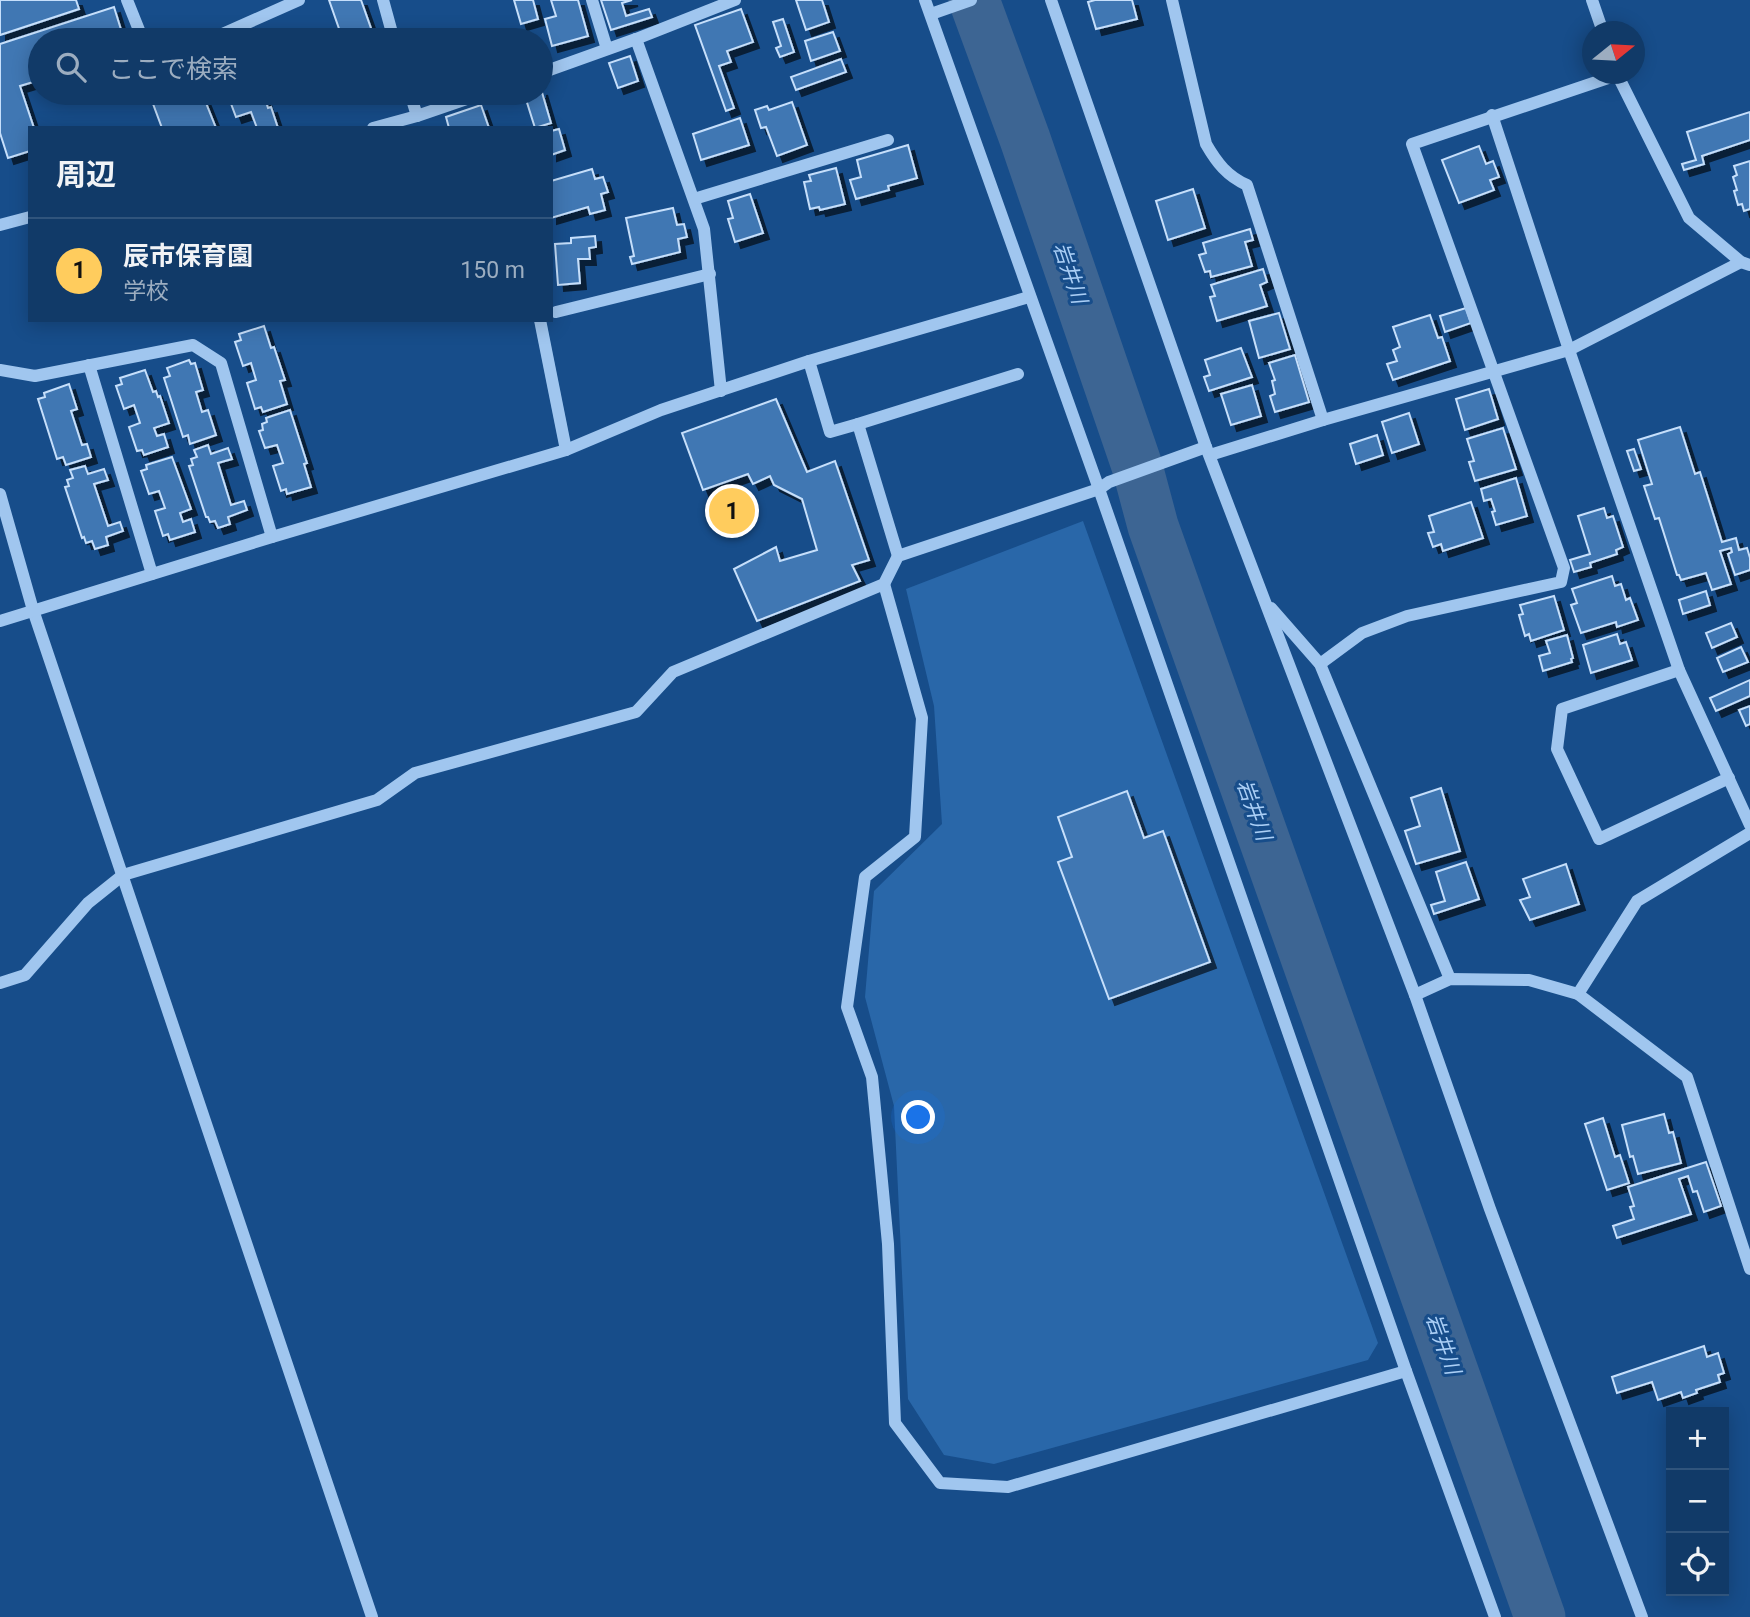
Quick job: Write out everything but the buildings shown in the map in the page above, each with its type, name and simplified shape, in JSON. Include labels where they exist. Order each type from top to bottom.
[{"type":"street","points":[[127,0],[138,28]]},
{"type":"street","points":[[236,28],[299,0]]},
{"type":"street","points":[[383,0],[391,28]]},
{"type":"street","points":[[592,0],[607,49]]},
{"type":"street","points":[[553,69],[735,0]]},
{"type":"street","points":[[925,0],[937,12],[1029,297],[1104,485],[1406,1371],[1495,1617]]},
{"type":"street","points":[[937,12],[971,0]]},
{"type":"street","points":[[1051,0],[1204,451],[1415,995],[1490,1209],[1642,1617]]},
{"type":"street","points":[[1172,0],[1206,144],[1218,164],[1236,180],[1247,185],[1323,420]]},
{"type":"street","points":[[1592,0],[1599,21]]},
{"type":"street","points":[[636,39],[704,229],[720,391]]},
{"type":"street","points":[[1320,664],[1362,634],[1408,616],[1561,582],[1563,569],[1412,144],[1587,84]]},
{"type":"street","points":[[898,556],[1204,451],[1569,351],[1745,264],[1689,218],[1622,84]]},
{"type":"street","points":[[414,105],[417,117]]},
{"type":"street","points":[[381,126],[450,105]]},
{"type":"street","points":[[1493,115],[1569,351],[1679,670],[1750,825]]},
{"type":"street","points":[[694,199],[888,140]]},
{"type":"street","points":[[0,225],[28,218]]},
{"type":"street","points":[[555,312],[710,274]]},
{"type":"street","points":[[0,621],[566,450],[661,410],[809,361],[1029,297]]},
{"type":"street","points":[[540,322],[566,450]]},
{"type":"street","points":[[0,370],[35,376],[193,345],[221,363],[272,537]]},
{"type":"street","points":[[809,361],[830,432],[1018,374]]},
{"type":"street","points":[[89,365],[152,574]]},
{"type":"street","points":[[0,983],[25,975],[88,903],[122,875],[377,800],[415,773],[636,712],[673,672],[884,584],[898,556],[858,424]]},
{"type":"street","points":[[0,494],[33,610],[372,1617]]},
{"type":"street","points":[[884,584],[922,718],[915,837],[865,877],[848,1007],[872,1077],[888,1244],[894,1423],[940,1483],[1008,1487],[1406,1371]]},
{"type":"street","points":[[1264,600],[1320,664],[1450,979]]},
{"type":"street","points":[[1679,670],[1562,709],[1557,749],[1599,839],[1729,778]]},
{"type":"street","points":[[1578,994],[1637,901],[1750,833]]},
{"type":"street","points":[[1415,995],[1450,979],[1529,980],[1578,994],[1687,1077],[1750,1269]]},
{"type":"shaded area","points":[[1083,521],[1378,1343],[1368,1360],[994,1464],[944,1455],[908,1399],[894,1106],[865,997],[874,891],[942,824],[934,706],[906,589]]},
{"type":"waterway","name":"岩井川","points":[[974,0],[1025,139],[1137,466],[1153,526],[1540,1617]]},
{"type":"place","name":"辰市保育園","points":[[732,511]]}]
